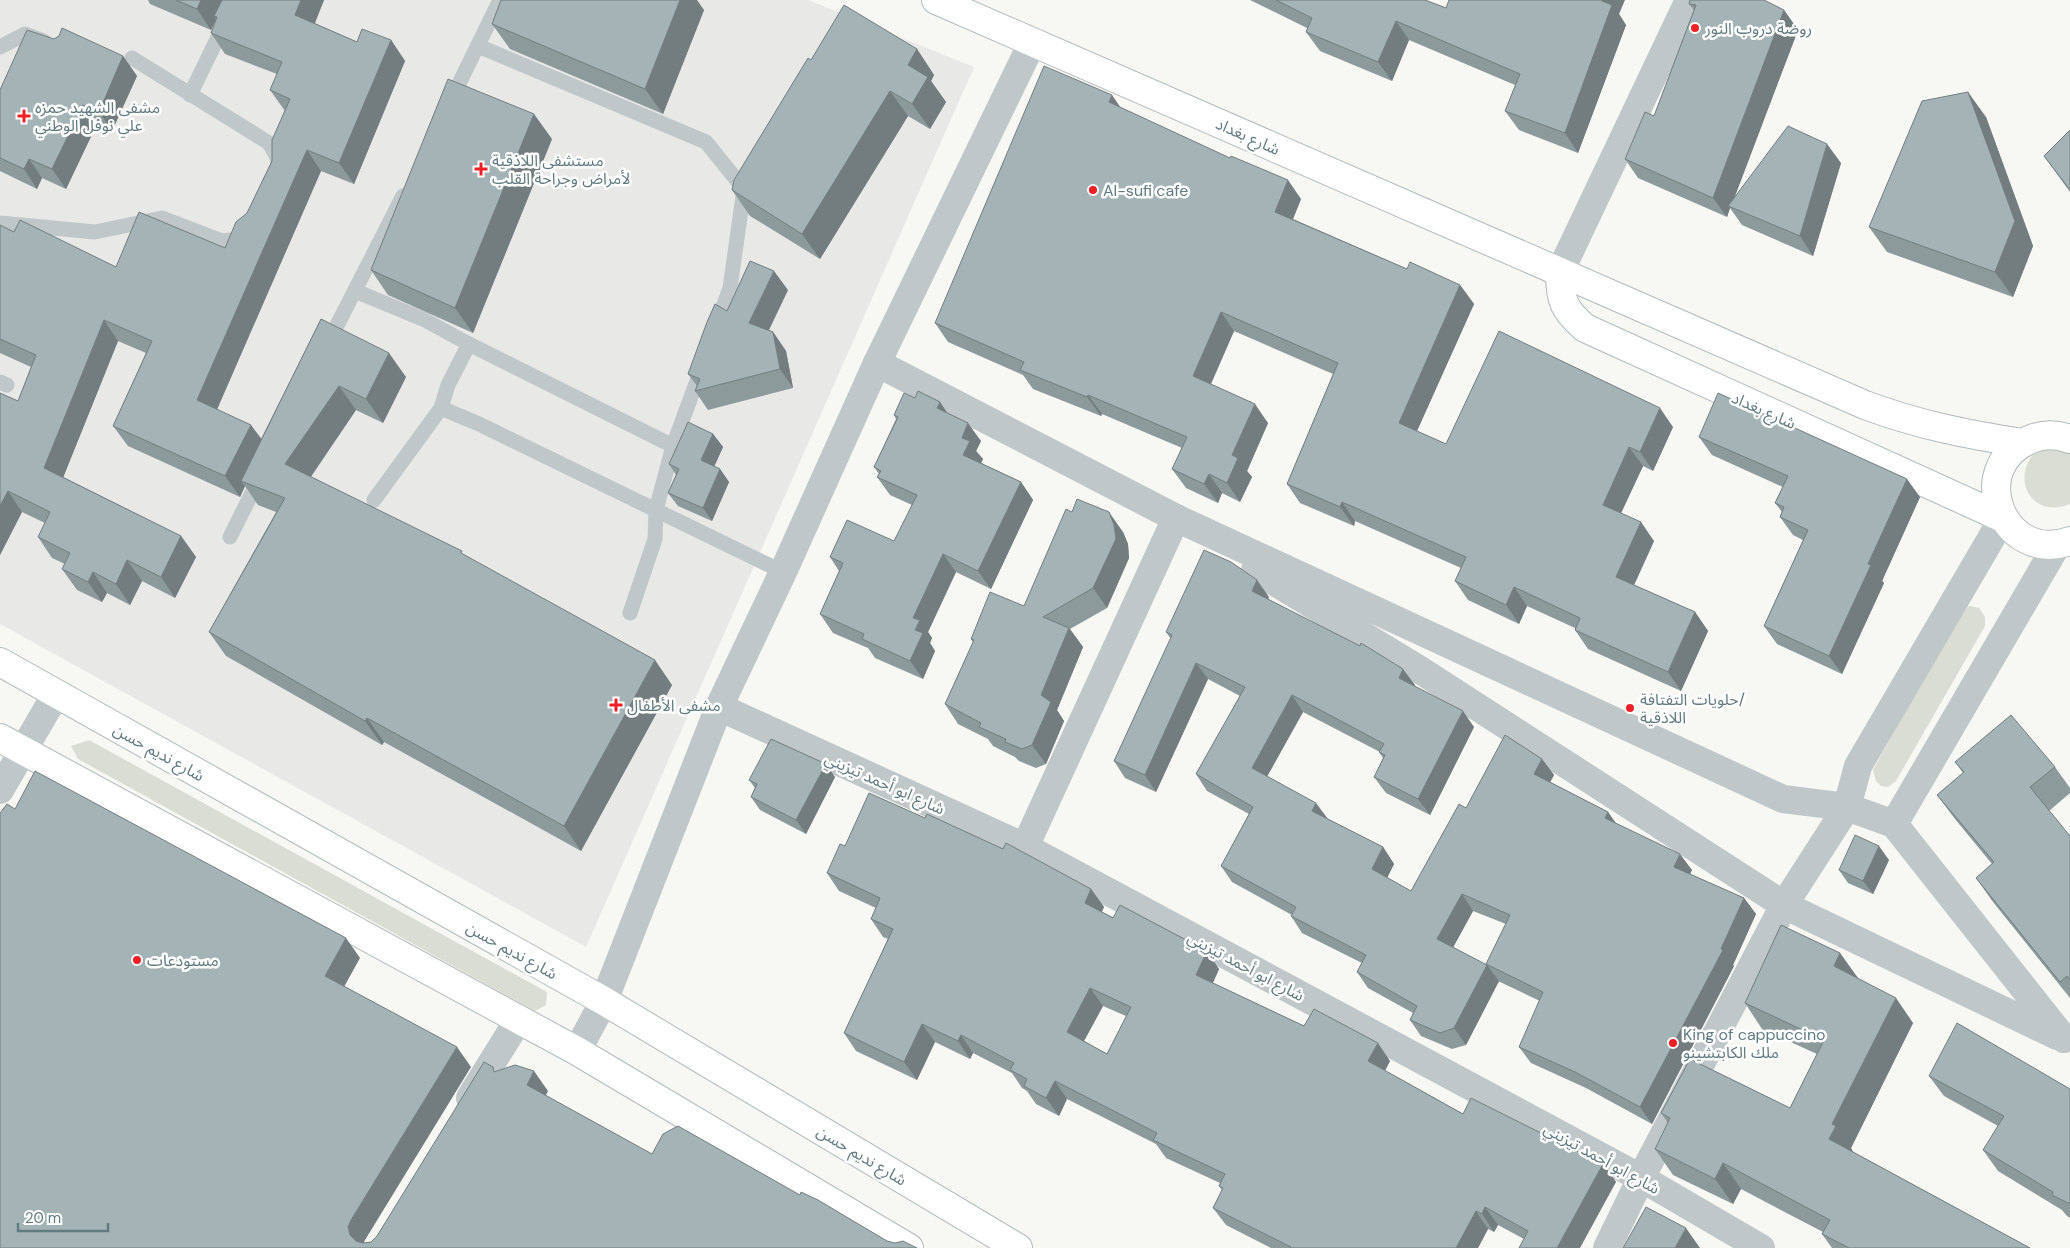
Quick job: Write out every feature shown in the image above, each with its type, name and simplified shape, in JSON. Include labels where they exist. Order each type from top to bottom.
[{"type":"main road","name":"شارع بغداد","points":[[936,0],[1865,405],[1910,422],[2022,443]]},
{"type":"main road","name":"شارع بغداد","points":[[1560,272],[1560,290],[1563,304],[1585,328],[2002,518]]},
{"type":"main road","points":[[2063,543],[2041,544],[2026,540],[2012,530],[2002,518],[1997,502],[1995,485],[2000,468],[2009,454],[2022,443],[2035,437],[2049,435],[2070,439]]},
{"type":"main road","name":"شارع نديم حسن","points":[[0,662],[604,1001],[1018,1248]]},
{"type":"main road","points":[[12,744],[578,1051],[908,1248]]},
{"type":"street","points":[[1560,272],[1689,0]]},
{"type":"street","points":[[578,1051],[604,1001],[718,707],[783,572],[877,363],[1033,41]]},
{"type":"street","points":[[877,363],[1176,518],[1783,799],[1847,806],[1894,824],[2067,1041]]},
{"type":"street","points":[[1025,847],[1176,518]]},
{"type":"street","points":[[1176,518],[1296,597],[1425,673],[1784,905],[2067,1041]]},
{"type":"street","points":[[1607,1248],[1641,1178],[1784,905],[1847,806],[1858,766],[2002,518]]},
{"type":"street","points":[[1894,824],[2063,543]]},
{"type":"street","points":[[0,790],[12,744],[56,694]]},
{"type":"street","name":"شارع ابو أحمد تيزيني","points":[[718,707],[1025,847],[1641,1178],[1761,1248]]},
{"type":"street","points":[[456,1121],[519,1019]]},
{"type":"lane","points":[[190,94],[236,0]]},
{"type":"lane","points":[[443,116],[500,0]]},
{"type":"lane","points":[[0,47],[25,34],[58,46]]},
{"type":"lane","points":[[478,46],[706,142],[744,189],[730,288],[673,446],[656,510],[655,539],[630,613]]},
{"type":"lane","points":[[132,58],[268,143],[277,157],[278,178]]},
{"type":"lane","points":[[319,361],[408,186]]},
{"type":"lane","points":[[0,223],[95,232],[162,218],[222,241],[239,240],[253,230],[258,222]]},
{"type":"lane","points":[[355,291],[423,319],[673,446]]},
{"type":"lane","points":[[374,500],[441,408],[448,385],[469,344]]},
{"type":"lane","points":[[441,408],[783,572]]},
{"type":"lane","points":[[230,537],[266,467]]},
{"type":"shaded area","points":[[0,0],[808,0],[974,67],[586,947],[0,624]]},
{"type":"shaded area","points":[[2043,446],[2070,448],[2070,504],[2056,507],[2043,506],[2034,500],[2027,491],[2024,480],[2026,468],[2032,456]]},
{"type":"shaded area","points":[[1970,606],[1979,608],[1985,617],[1985,626],[1896,781],[1888,787],[1881,786],[1876,781],[1873,770],[1962,609]]},
{"type":"shaded area","points":[[89,740],[547,992],[546,1005],[535,1011],[78,759],[71,746]]},
{"type":"building","points":[[176,0],[201,0],[197,9]]},
{"type":"building","points":[[222,0],[301,0],[295,15],[357,42],[362,29],[391,40],[339,163],[307,150],[197,400],[251,425],[225,476],[113,426],[152,341],[104,320],[44,468],[181,536],[161,577],[127,560],[116,584],[93,572],[88,582],[62,569],[70,553],[38,537],[50,512],[8,491],[0,506],[0,393],[18,401],[36,355],[0,339],[0,225],[14,232],[20,220],[116,267],[139,212],[225,248],[236,222],[247,213],[272,161],[272,140],[290,99],[270,90],[282,62],[211,33],[217,17],[214,16]]},
{"type":"building","points":[[501,0],[680,0],[645,89],[492,24]]},
{"type":"building","points":[[1276,0],[1425,0],[1446,8],[1449,0],[1602,0],[1612,5],[1565,133],[1505,111],[1520,74],[1396,21],[1378,62],[1306,32],[1312,18]]},
{"type":"building","points":[[1690,0],[1764,0],[1784,10],[1713,198],[1625,159],[1645,112],[1654,116],[1696,5],[1689,4]]},
{"type":"building","points":[[844,5],[917,49],[908,65],[928,77],[912,104],[890,91],[802,234],[732,190],[734,180],[808,58],[811,60]]},
{"type":"building","points":[[62,28],[123,56],[99,112],[83,105],[52,169],[29,159],[24,169],[0,158],[0,90],[27,30],[54,39],[59,36]]},
{"type":"building","points":[[1044,66],[1112,95],[1109,102],[1230,158],[1231,156],[1288,180],[1275,212],[1407,269],[1410,262],[1460,285],[1399,423],[1446,444],[1499,331],[1660,408],[1640,452],[1629,447],[1603,505],[1641,522],[1616,577],[1695,612],[1668,672],[1575,630],[1580,618],[1514,587],[1506,605],[1455,581],[1466,557],[1342,502],[1340,507],[1287,484],[1338,363],[1221,312],[1193,376],[1255,404],[1232,455],[1238,458],[1227,483],[1209,474],[1204,484],[1172,469],[1187,437],[1088,395],[1087,397],[1020,370],[1024,362],[935,323]]},
{"type":"building","points":[[448,79],[534,114],[455,308],[371,270]]},
{"type":"building","points":[[1968,92],[2015,221],[1995,272],[1869,227],[1922,101]]},
{"type":"building","points":[[1788,126],[1827,144],[1800,236],[1728,206]]},
{"type":"building","points":[[2070,130],[2070,190],[2044,156]]},
{"type":"building","points":[[750,261],[774,271],[749,323],[773,332],[780,369],[695,391],[700,379],[688,374],[707,322],[715,304],[727,311]]},
{"type":"building","points":[[321,319],[389,353],[366,399],[339,386],[285,464],[462,551],[461,553],[655,660],[564,826],[367,718],[365,721],[209,632],[285,498],[241,481]]},
{"type":"building","points":[[918,391],[940,402],[937,408],[968,423],[962,438],[970,441],[963,455],[1021,482],[978,571],[943,554],[913,618],[920,620],[915,630],[923,633],[910,661],[862,639],[864,634],[820,614],[843,563],[830,557],[847,520],[894,541],[917,495],[877,477],[881,471],[874,467],[898,417],[894,415],[904,393],[915,398]]},
{"type":"building","points":[[1718,393],[1907,479],[1868,564],[1871,565],[1829,656],[1764,626],[1808,530],[1780,517],[1784,507],[1775,503],[1788,476],[1699,437]]},
{"type":"building","points":[[688,422],[713,434],[701,460],[720,469],[703,508],[668,493],[679,469],[669,464]]},
{"type":"building","points":[[1077,499],[1109,512],[1114,525],[1116,539],[1093,588],[1043,617],[1069,628],[1041,695],[1051,702],[1032,745],[1022,749],[1005,742],[1006,739],[979,727],[981,723],[945,704],[974,640],[971,639],[990,592],[1024,606],[1066,509],[1072,512]]},
{"type":"building","points":[[1204,550],[1231,562],[1257,580],[1252,591],[1360,646],[1361,643],[1403,669],[1399,678],[1463,711],[1418,799],[1374,777],[1385,755],[1379,752],[1384,744],[1292,695],[1252,768],[1316,803],[1312,811],[1383,847],[1372,869],[1411,891],[1459,804],[1466,808],[1505,735],[1542,759],[1534,774],[1608,812],[1605,818],[1680,854],[1674,867],[1744,898],[1721,949],[1723,950],[1640,1107],[1575,1072],[1519,1047],[1543,992],[1486,964],[1510,915],[1462,894],[1437,939],[1487,965],[1454,1028],[1440,1033],[1410,1020],[1417,1006],[1357,972],[1366,955],[1291,916],[1296,907],[1221,866],[1253,807],[1196,774],[1245,687],[1196,663],[1145,775],[1114,761],[1172,635],[1166,632]]},
{"type":"building","points":[[2011,715],[2055,767],[2030,787],[2070,836],[2070,980],[2067,976],[2060,982],[1976,878],[1994,862],[1937,795],[1964,772],[1955,762]]},
{"type":"building","points":[[771,739],[826,764],[796,820],[751,797],[757,784],[749,780]]},
{"type":"building","name":"مستودعات","points":[[35,771],[346,938],[325,976],[457,1047],[351,1220],[348,1227],[350,1235],[356,1241],[363,1243],[371,1242],[377,1236],[484,1062],[493,1067],[494,1072],[515,1065],[534,1071],[527,1085],[652,1154],[663,1134],[678,1126],[800,1195],[801,1192],[818,1200],[887,1241],[895,1243],[903,1241],[917,1248],[0,1248],[0,813],[7,804],[15,809]]},
{"type":"building","points":[[869,793],[925,818],[927,814],[1003,849],[1006,843],[1091,889],[1085,903],[1113,918],[1120,905],[1207,951],[1196,975],[1304,1026],[1314,1009],[1378,1043],[1368,1061],[1463,1114],[1471,1098],[1603,1164],[1557,1248],[1519,1248],[1528,1231],[1485,1207],[1482,1214],[1476,1211],[1456,1248],[1290,1248],[1213,1208],[1223,1188],[1219,1186],[1225,1174],[1153,1140],[1157,1133],[1055,1081],[1046,1098],[1024,1086],[1027,1079],[1010,1070],[1014,1063],[961,1035],[958,1041],[922,1024],[904,1062],[844,1033],[893,929],[871,919],[880,898],[827,873],[840,844],[845,846]],"holes":[[[1090,988],[1131,1007],[1107,1054],[1067,1032]]]},
{"type":"building","points":[[1855,835],[1879,846],[1863,881],[1839,870]]},
{"type":"building","points":[[1781,925],[1840,953],[1834,966],[1896,998],[1832,1124],[1836,1126],[1829,1139],[2030,1248],[1849,1248],[1822,1234],[1830,1220],[1723,1163],[1715,1179],[1655,1149],[1670,1118],[1661,1113],[1690,1059],[1790,1108],[1824,1040],[1745,1003]]},
{"type":"building","points":[[1957,1023],[2070,1089],[2070,1204],[2052,1195],[2053,1192],[1983,1150],[2004,1116],[1929,1076]]},
{"type":"building","points":[[1646,1207],[1686,1228],[1675,1248],[1623,1248]]},
{"type":"place","name":"روضة دروب النور","points":[[1695,28]]},
{"type":"place","name":"مشفى الشهيد حمزه علي نوفل الوطني","points":[[24,116]]},
{"type":"place","name":"مستشفى اللاذقية لأمراض وجراحة القلب","points":[[481,169]]},
{"type":"place","name":"Al-sufi cafe","points":[[1093,190]]},
{"type":"place","name":"مشفى الأطفال","points":[[616,705]]},
{"type":"place","name":"حلويات التفتافة/ اللاذقية","points":[[1630,708]]},
{"type":"place","name":"مستودعات","points":[[137,960]]},
{"type":"place","name":"King of cappuccino ملك الكابتشينو","points":[[1673,1043]]}]
